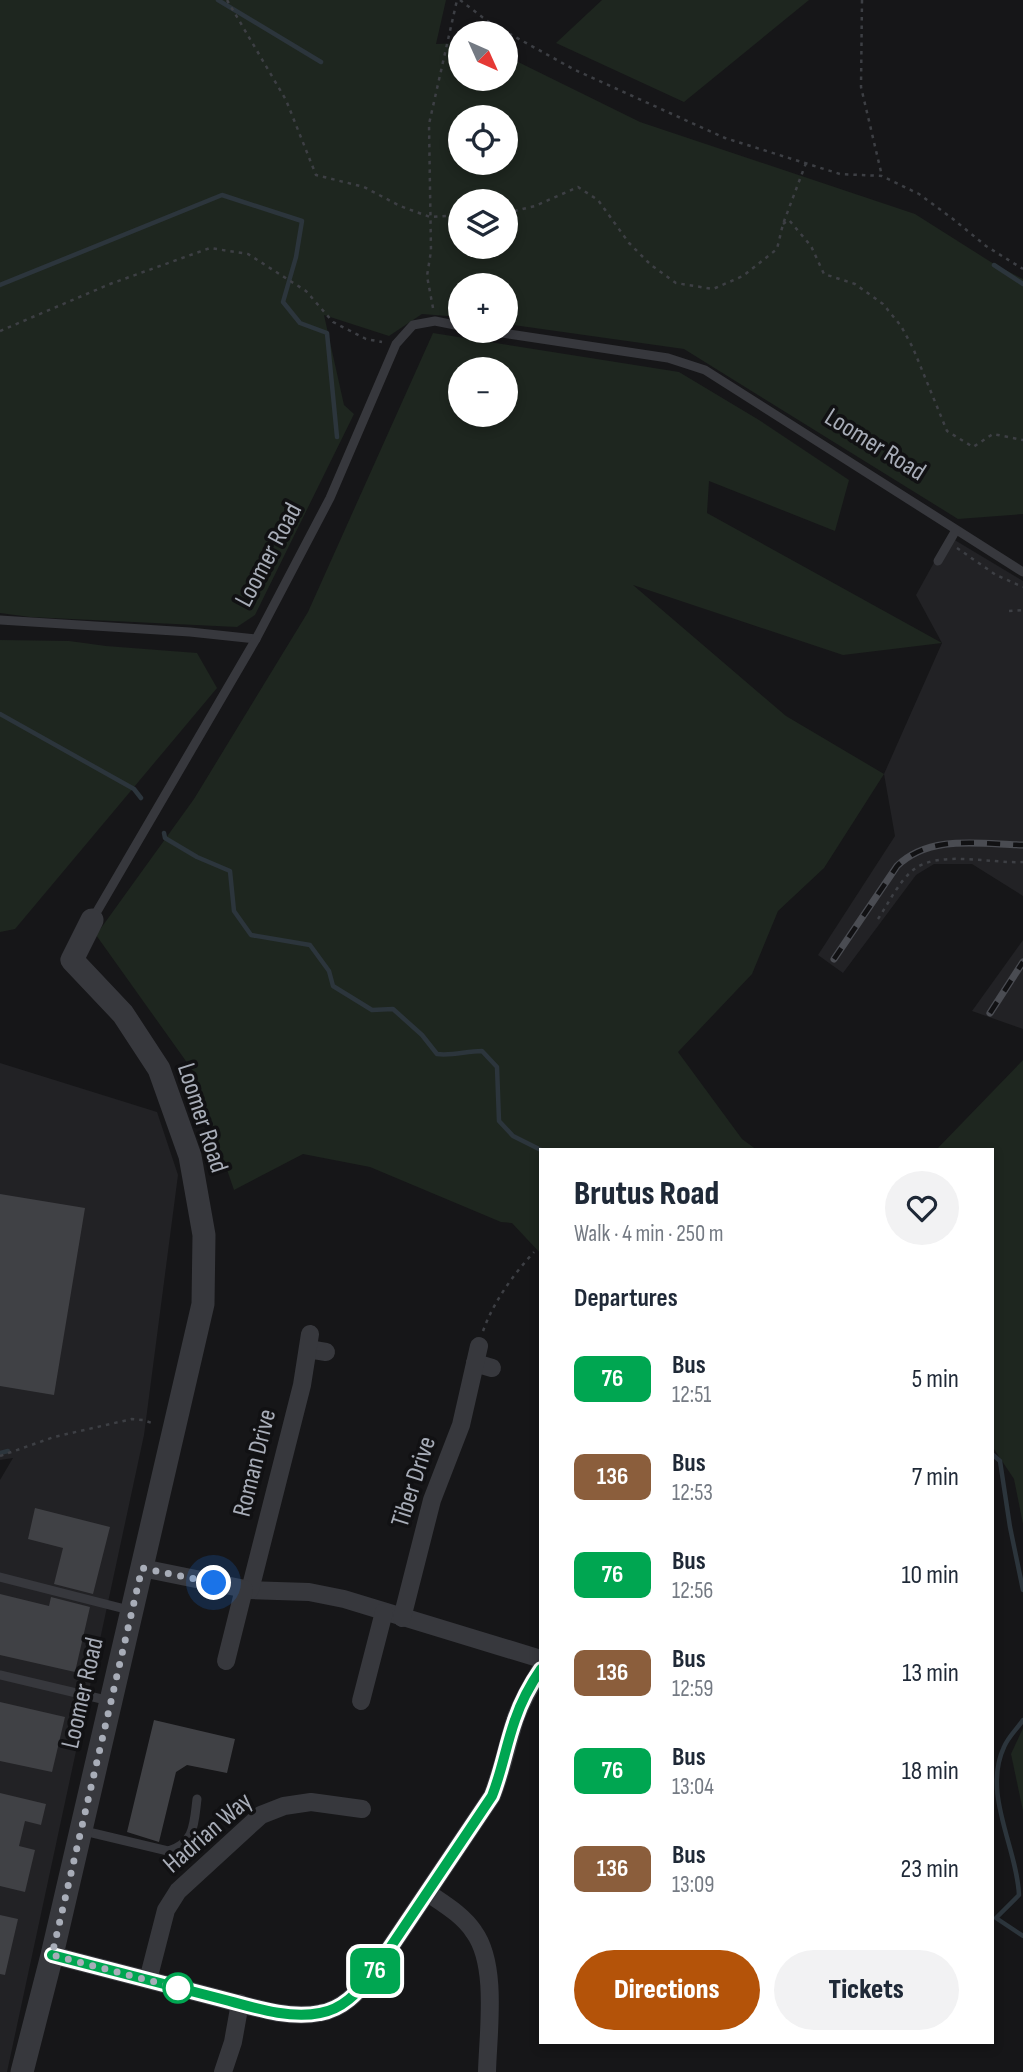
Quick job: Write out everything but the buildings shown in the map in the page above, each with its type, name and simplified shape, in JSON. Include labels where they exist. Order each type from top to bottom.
[{"type":"street","name":"Loomer Road","points":[[22,2072],[52,1955],[203,1304],[204,1235],[190,1156],[159,1069],[123,1014],[72,960],[92,920]]},
{"type":"street","name":"Roman Drive","points":[[226,1661],[315,1345]]},
{"type":"street","name":"Tiber Drive","points":[[361,1701],[482,1359]]},
{"type":"street","points":[[142,1568],[247,1590],[309,1592],[344,1599],[539,1658]]},
{"type":"street","points":[[52,1955],[298,2015],[322,2013],[342,2005],[356,1994],[371,1976],[492,1796],[502,1771],[515,1720],[527,1690],[539,1672]]},
{"type":"street","name":"Hadrian Way","points":[[148,1980],[166,1910],[178,1891],[261,1815],[284,1805],[311,1802],[362,1809]]},
{"type":"street","points":[[428,1893],[463,1919],[475,1932],[482,1946],[487,1964],[487,2072]]},
{"type":"street","points":[[223,2072],[233,2042],[240,2003]]},
{"type":"lane","points":[[435,321],[448,324]]},
{"type":"lane","name":"Loomer Road","points":[[92,920],[256,639],[330,498],[396,344],[413,325],[435,321]]},
{"type":"lane","name":"Loomer Road","points":[[518,336],[687,363],[705,370],[1023,572]]},
{"type":"lane","points":[[938,561],[956,530]]},
{"type":"lane","points":[[0,620],[256,639]]},
{"type":"lane","points":[[0,1577],[131,1611]]},
{"type":"lane","points":[[0,1675],[110,1701]]},
{"type":"lane","points":[[80,1830],[168,1851],[180,1848],[187,1842],[197,1799]]},
{"type":"path","points":[[227,0],[286,100],[316,175],[364,187],[400,206],[430,217],[448,216]]},
{"type":"path","points":[[435,321],[427,276],[431,251],[429,124],[458,0],[490,23],[575,70],[725,138],[840,174],[882,176],[919,194],[986,246],[1023,269]]},
{"type":"path","points":[[862,0],[861,86],[882,176]]},
{"type":"path","points":[[518,210],[578,187],[598,200],[629,243],[651,265],[676,283],[713,289],[743,276],[777,249],[783,224],[806,163]]},
{"type":"path","points":[[783,224],[789,220],[811,246],[824,274],[855,284],[883,304],[901,326],[913,348],[947,431],[973,447],[993,434],[1023,440]]},
{"type":"path","points":[[0,331],[110,284],[210,248],[248,254],[306,291],[333,322],[366,339],[396,344]]},
{"type":"path","points":[[948,543],[967,553],[996,575],[1023,587]]},
{"type":"path","points":[[1009,611],[1023,610]]},
{"type":"path","points":[[878,919],[913,870],[925,862],[943,859],[1023,862]]},
{"type":"path","points":[[482,1359],[491,1309],[519,1268],[534,1252]]},
{"type":"path","points":[[0,1456],[54,1437],[132,1419],[143,1420],[174,1432]]},
{"type":"shaded area","points":[[0,0],[446,0],[436,44],[448,44],[448,91],[518,91],[518,62],[640,122],[915,214],[994,264],[1023,279],[1023,514],[958,519],[684,349],[518,326],[518,273],[448,273],[448,316],[422,314],[389,336],[324,315],[344,405],[354,414],[255,615],[237,627],[30,617],[0,613]]},
{"type":"shaded area","points":[[602,0],[809,0],[684,102],[556,43]]},
{"type":"shaded area","points":[[433,333],[448,335],[448,343],[496,343],[679,372],[759,420],[849,480],[835,531],[709,481],[707,513],[942,643],[843,655],[633,585],[786,716],[884,774],[824,868],[778,911],[752,974],[678,1052],[742,1139],[754,1148],[539,1148],[539,1252],[512,1223],[501,1222],[370,1167],[303,1154],[234,1190],[193,1071],[96,935],[194,799],[308,612]]},
{"type":"shaded area","points":[[953,539],[1023,581],[1023,896],[972,864],[934,864],[916,875],[843,973],[818,955],[895,836],[884,774],[942,643],[916,595],[936,559]]},
{"type":"shaded area","points":[[0,640],[69,641],[197,653],[217,688],[15,929],[0,932]]},
{"type":"shaded area","points":[[1023,940],[1023,1029],[972,1011]]},
{"type":"shaded area","points":[[1023,1060],[1023,1524],[1014,1479],[994,1449],[994,1148],[938,1148]]},
{"type":"shaded area","points":[[0,1063],[157,1112],[178,1175],[144,1435],[7,2072],[0,2072],[0,1480],[13,1458],[0,1460]]},
{"type":"shaded area","points":[[1023,1728],[1023,1811],[1011,1754]]},
{"type":"waterway","points":[[218,0],[321,62]]},
{"type":"waterway","points":[[0,285],[222,195],[302,221],[296,257],[283,302],[300,323],[327,333],[337,437]]},
{"type":"waterway","points":[[994,265],[1023,284]]},
{"type":"waterway","points":[[0,714],[134,789],[141,798]]},
{"type":"waterway","points":[[164,833],[165,838],[197,857],[230,871],[234,911],[251,935],[310,945],[329,971],[333,986],[372,1010],[393,1009],[422,1035],[437,1054],[482,1051],[497,1067],[499,1121],[513,1136],[539,1149]]},
{"type":"waterway","points":[[0,1453],[8,1451]]},
{"type":"waterway","points":[[994,1456],[1000,1461],[1023,1590]]},
{"type":"waterway","points":[[1023,1720],[1004,1747],[998,1765],[997,1783],[1002,1821],[1013,1858],[1019,1895],[996,1918],[1023,1936]]},
{"type":"railway","points":[[834,959],[897,866],[910,856],[925,849],[956,843],[1023,845]]},
{"type":"railway","points":[[990,1013],[1023,962]]},
{"type":"bus line","name":"76","points":[[52,1955],[298,2015],[322,2013],[342,2005],[356,1994],[371,1976],[492,1796],[502,1771],[515,1720],[527,1690],[539,1672]]},
{"type":"route","points":[[178,1988],[52,1955],[142,1568],[214,1583]]}]
